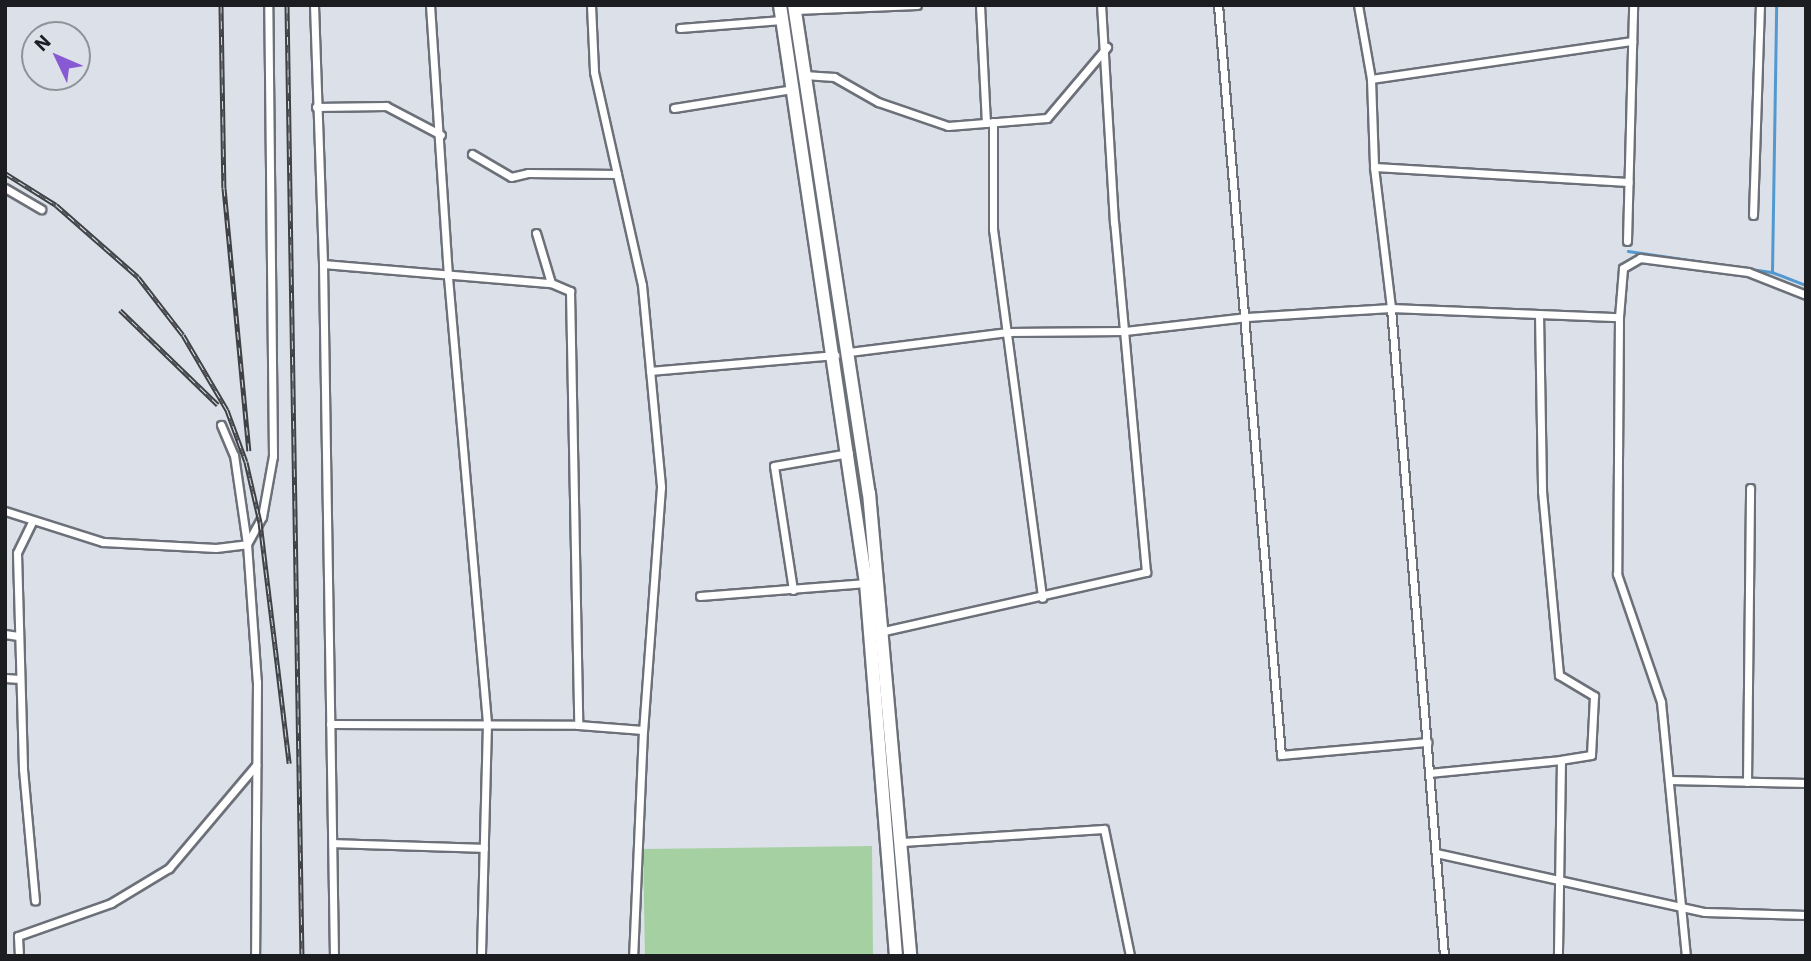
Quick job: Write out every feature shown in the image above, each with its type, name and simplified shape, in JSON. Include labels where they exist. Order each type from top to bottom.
[{"type":"main road","points":[[780,5],[835,355],[866,583],[897,956]]},
{"type":"main road","points":[[794,8],[849,352],[884,631],[910,956]]},
{"type":"street","points":[[247,544],[262,517],[273,456],[268,5]]},
{"type":"street","points":[[314,5],[323,264],[334,956]]},
{"type":"street","points":[[430,5],[441,135],[448,277],[487,724],[481,956]]},
{"type":"street","points":[[591,5],[594,72],[642,285],[661,487],[643,730],[633,956]]},
{"type":"street","points":[[794,8],[917,5]]},
{"type":"street","points":[[980,5],[990,122],[993,229],[1042,598]]},
{"type":"street","points":[[884,631],[1042,598],[1146,572],[1114,223],[1107,47],[1101,5]]},
{"type":"street","points":[[1218,5],[1247,317],[1281,755],[1427,742]]},
{"type":"street","points":[[1358,5],[1371,79],[1374,167],[1391,307],[1444,956]]},
{"type":"street","points":[[1627,242],[1633,5]]},
{"type":"street","points":[[1753,215],[1760,5]]},
{"type":"street","points":[[680,28],[782,20]]},
{"type":"street","points":[[1371,79],[1632,41]]},
{"type":"street","points":[[804,75],[834,78],[878,102],[948,126],[1047,118],[1107,47]]},
{"type":"street","points":[[674,107],[793,89]]},
{"type":"street","points":[[316,107],[386,106],[441,135]]},
{"type":"street","points":[[472,154],[512,177],[528,173],[617,174]]},
{"type":"street","points":[[1374,167],[1629,182]]},
{"type":"street","points":[[5,188],[41,209]]},
{"type":"street","points":[[536,233],[551,282]]},
{"type":"street","points":[[1686,956],[1661,702],[1617,574],[1619,317],[1623,268],[1640,258],[1748,272],[1806,295]]},
{"type":"street","points":[[323,264],[448,277],[551,282],[564,285],[573,297],[578,725]]},
{"type":"street","points":[[849,352],[1008,332],[1125,331],[1247,317],[1391,307],[1619,317]]},
{"type":"street","points":[[1429,773],[1591,755],[1594,696],[1559,675],[1542,491],[1539,314]]},
{"type":"street","points":[[650,372],[835,355]]},
{"type":"street","points":[[222,425],[234,455],[247,544],[257,682],[255,956]]},
{"type":"street","points":[[793,590],[774,466],[849,453]]},
{"type":"street","points":[[1747,782],[1749,488]]},
{"type":"street","points":[[5,510],[32,522],[103,542],[216,548],[247,544]]},
{"type":"street","points":[[32,522],[17,553],[20,679],[35,900]]},
{"type":"street","points":[[700,596],[866,583]]},
{"type":"street","points":[[5,634],[19,636]]},
{"type":"street","points":[[5,678],[20,679]]},
{"type":"street","points":[[330,724],[578,725],[643,730]]},
{"type":"street","points":[[1558,956],[1561,760]]},
{"type":"street","points":[[19,956],[18,936],[111,904],[169,868],[256,765]]},
{"type":"street","points":[[1670,780],[1806,783]]},
{"type":"street","points":[[902,842],[1104,829],[1130,956]]},
{"type":"street","points":[[332,843],[484,848]]},
{"type":"street","points":[[1436,853],[1705,912],[1806,915]]},
{"type":"green space","points":[[872,846],[873,956],[645,956],[643,849]]},
{"type":"waterway","points":[[1772,272],[1776,5]]},
{"type":"waterway","points":[[1628,251],[1772,272],[1806,285]]},
{"type":"railway","points":[[221,5],[224,188],[249,451]]},
{"type":"railway","points":[[287,5],[302,956]]},
{"type":"railway","points":[[5,173],[56,205],[138,277],[183,335],[227,410],[246,462],[260,522],[289,763]]},
{"type":"railway","points":[[120,310],[218,405]]}]
